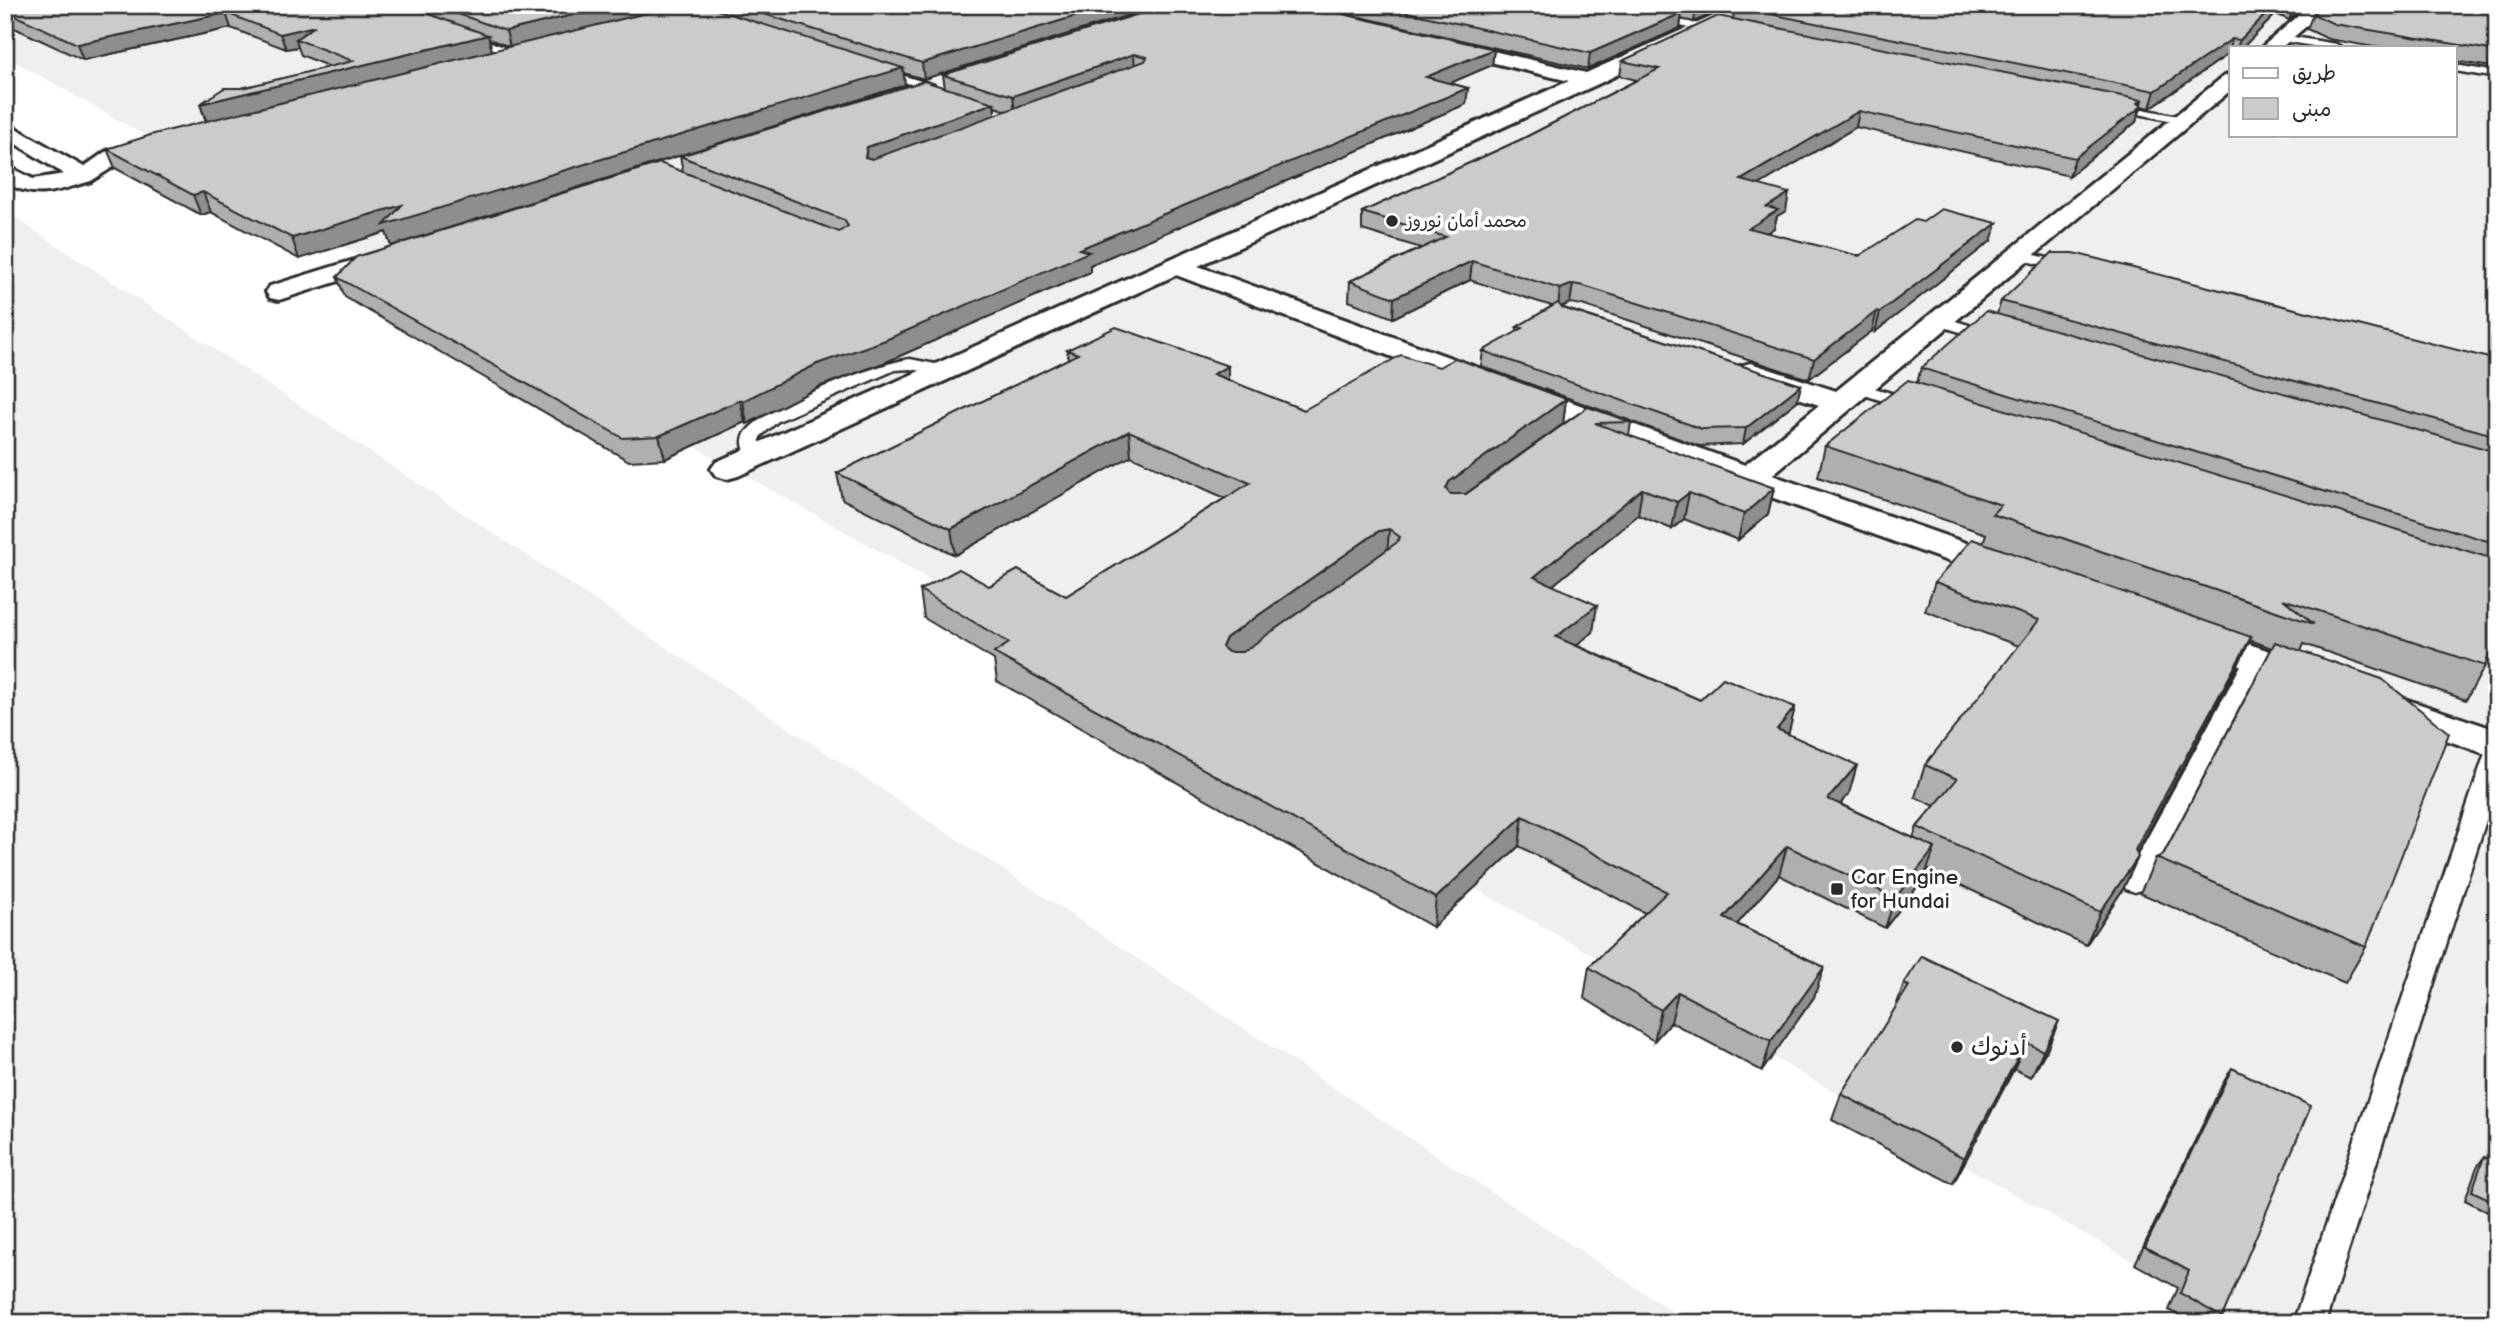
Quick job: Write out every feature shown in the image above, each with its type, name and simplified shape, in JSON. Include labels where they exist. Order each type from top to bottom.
[{"type":"street","points":[[727,469],[1714,26],[1753,5]]},
{"type":"street","points":[[2276,43],[2322,5]]},
{"type":"street","points":[[637,24],[690,11],[715,13]]},
{"type":"street","points":[[1431,43],[1591,80]]},
{"type":"street","points":[[477,64],[524,52]]},
{"type":"street","points":[[1750,477],[2229,82]]},
{"type":"street","points":[[894,98],[937,89]]},
{"type":"street","points":[[5,128],[83,176]]},
{"type":"street","points":[[48,155],[94,154],[143,147],[183,137]]},
{"type":"street","points":[[5,172],[29,187],[58,184],[83,176],[100,163],[143,147]]},
{"type":"street","points":[[279,292],[410,251]]},
{"type":"street","points":[[1175,266],[1577,425],[1750,477],[2035,579]]},
{"type":"street","points":[[1726,364],[1849,395]]},
{"type":"street","points":[[2164,626],[2497,747]]},
{"type":"lane","points":[[1643,15],[1714,26]]},
{"type":"lane","points":[[454,32],[524,52]]},
{"type":"lane","points":[[2276,43],[2321,46]]},
{"type":"lane","points":[[863,66],[937,89]]},
{"type":"lane","points":[[2456,68],[2497,75]]},
{"type":"lane","points":[[2102,104],[2183,120]]},
{"type":"lane","points":[[2019,255],[2086,272]]},
{"type":"lane","points":[[1939,321],[2006,340]]},
{"type":"lane","points":[[1849,395],[1938,413]]},
{"type":"lane","points":[[2135,883],[2255,658]]},
{"type":"lane","points":[[2309,1323],[2497,747]]},
{"type":"shaded area","points":[[5,5],[2497,5],[2497,1323],[2242,1323],[5,56]]},
{"type":"shaded area","points":[[5,211],[1690,1323],[5,1323]]},
{"type":"building","points":[[403,5],[488,35],[200,104],[224,88],[242,88],[353,61],[296,39],[315,26],[280,34],[226,13],[77,44],[5,11],[5,7]]},
{"type":"building","points":[[433,5],[614,5],[506,31]]},
{"type":"building","points":[[679,5],[701,5],[903,68],[384,225],[402,205],[292,238],[203,192],[193,195],[107,149],[154,134]]},
{"type":"building","points":[[735,5],[1112,5],[922,63]]},
{"type":"building","points":[[1168,5],[1304,5],[1494,49],[1426,77],[1468,88],[1079,249],[1089,252],[883,341],[817,364],[743,401],[659,436],[623,438],[337,277],[356,257],[660,163],[839,232],[848,226],[844,220],[680,156],[924,81],[994,103],[867,147],[865,157],[872,159],[1145,61],[1147,57],[1134,54],[1013,96],[943,75]]},
{"type":"building","points":[[1375,5],[1648,5],[1682,13],[1590,53]]},
{"type":"building","points":[[2275,5],[2240,40],[2232,39],[2155,91],[1735,7]]},
{"type":"building","points":[[2323,5],[2497,5],[2497,51],[2334,24],[2313,14]]},
{"type":"building","points":[[1718,16],[2142,100],[2138,103],[2142,106],[2075,158],[1859,111],[1741,180],[1789,193],[1767,207],[1778,210],[1749,228],[1859,256],[1915,220],[1923,222],[1941,209],[1997,223],[1814,359],[1584,286],[1573,284],[1560,289],[1472,261],[1394,298],[1350,281],[1446,237],[1362,212],[1522,139],[1659,69],[1622,61]]},
{"type":"building","points":[[2052,253],[2074,253],[2497,360],[2497,436],[2001,301]]},
{"type":"building","points":[[1558,303],[1562,308],[1801,385],[1746,428],[1702,429],[1483,351],[1523,328],[1517,327]]},
{"type":"building","points":[[1986,311],[2497,452],[2497,544],[1921,368]]},
{"type":"building","points":[[1116,327],[1228,366],[1213,374],[1304,410],[1401,355],[1439,367],[1455,358],[1566,399],[1449,482],[1446,489],[1450,494],[1466,494],[1588,407],[1631,422],[1595,423],[1774,488],[1744,514],[1689,493],[1677,502],[1642,489],[1534,577],[1597,605],[1556,637],[1700,700],[1723,678],[1795,707],[1777,729],[1857,765],[1828,799],[1935,848],[1895,898],[1787,846],[1724,918],[1824,967],[1771,1041],[1678,992],[1661,1010],[1589,967],[1667,892],[1523,816],[1436,898],[994,653],[1009,643],[920,590],[959,569],[989,586],[1018,570],[1066,596],[1250,483],[1129,431],[951,529],[837,473],[1078,354],[1067,350]],"holes":[[[1389,529],[1400,537],[1396,543],[1243,652],[1228,652],[1222,647],[1226,638],[1379,531]]]},
{"type":"building","points":[[1908,380],[2497,560],[2497,635],[2485,666],[2283,599],[2314,624],[1992,514],[2001,505],[1825,446]]},
{"type":"building","points":[[1972,539],[2251,637],[2135,850],[2138,857],[2100,912],[1917,827],[1957,779],[1925,765],[2039,620],[1935,582]]},
{"type":"building","points":[[2275,642],[2382,679],[2449,733],[2366,947],[2156,858],[2163,855]]},
{"type":"building","points":[[1922,956],[2059,1021],[2043,1051],[2026,1042],[1964,1158],[1841,1094],[1909,986],[1904,984]]},
{"type":"building","points":[[2232,1068],[2311,1106],[2222,1317],[2180,1293],[2189,1271],[2145,1247]]},
{"type":"building","points":[[2484,1157],[2497,1163],[2497,1203],[2472,1191]]},
{"type":"place","name":"محمد أمان نوروز","points":[[1392,221]]},
{"type":"place","name":"Car Engine for Hundai","points":[[1837,889]]},
{"type":"place","name":"أدنوك","points":[[1957,1047]]}]
